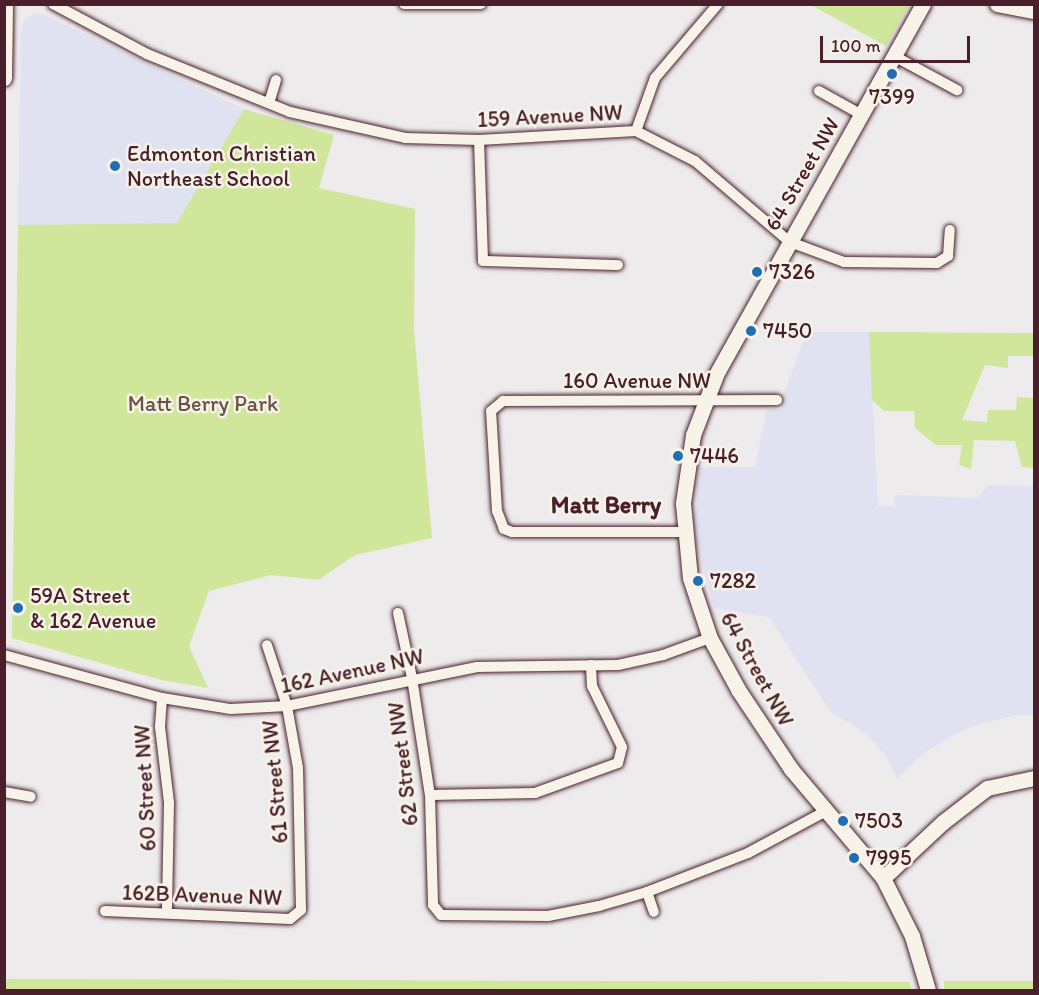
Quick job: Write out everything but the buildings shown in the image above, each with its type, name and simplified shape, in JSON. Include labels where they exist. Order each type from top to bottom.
[{"type":"street","points":[[4,78],[5,4]]},
{"type":"street","name":"159 Avenue NW","points":[[53,4],[147,54],[269,103],[405,138],[479,140],[636,131],[695,161],[790,242],[844,262],[937,263],[948,256],[950,230]]},
{"type":"street","points":[[405,6],[482,4]]},
{"type":"street","points":[[636,131],[655,78],[718,4]]},
{"type":"street","name":"64 Street NW","points":[[923,4],[704,400],[684,480],[683,532],[690,578],[710,638],[770,739],[824,812],[883,878],[912,936],[928,990]]},
{"type":"street","points":[[998,4],[1035,11]]},
{"type":"street","points":[[894,56],[957,90]]},
{"type":"street","points":[[269,103],[276,80]]},
{"type":"street","name":"64 Street NW","points":[[819,91],[862,115]]},
{"type":"street","points":[[479,140],[483,261],[618,265]]},
{"type":"street","name":"160 Avenue NW","points":[[683,532],[512,532],[504,529],[497,511],[491,411],[497,403],[777,400]]},
{"type":"street","name":"62 Street NW","points":[[398,613],[412,678],[430,795],[436,912],[449,916],[548,916],[647,892]]},
{"type":"street","name":"162 Avenue NW","points":[[4,656],[162,698],[231,709],[287,706],[412,678],[477,667],[591,665],[640,661],[710,638]]},
{"type":"street","name":"61 Street NW","points":[[267,645],[287,706],[298,768],[301,823],[301,910],[297,917]]},
{"type":"street","points":[[430,795],[535,793],[612,767],[622,756],[620,739],[592,686],[591,665]]},
{"type":"street","name":"60 Street NW","points":[[162,698],[160,727],[169,803],[167,912]]},
{"type":"street","points":[[883,878],[943,822],[987,788],[1035,778]]},
{"type":"street","points":[[4,792],[31,797]]},
{"type":"street","points":[[654,912],[647,892],[748,853],[824,812]]},
{"type":"street","name":"162B Avenue NW","points":[[105,911],[297,917]]},
{"type":"shaded area","name":"Edmonton Christian Northeast School","points":[[34,14],[42,14],[244,109],[177,223],[18,225],[21,28],[26,18]]},
{"type":"shaded area","points":[[807,332],[869,332],[878,506],[894,506],[895,495],[978,498],[988,485],[1034,486],[1034,715],[1016,715],[967,728],[925,752],[897,779],[886,756],[868,735],[831,712],[769,617],[714,608],[700,557],[696,516],[698,467],[755,467],[767,409],[782,409],[783,395]]},
{"type":"green space","points":[[811,5],[909,5],[886,46]]},
{"type":"green space","name":"Matt Berry Park","points":[[244,109],[334,135],[319,188],[415,209],[414,330],[432,538],[355,555],[318,580],[271,575],[209,591],[189,646],[208,688],[161,680],[12,638],[18,225],[177,223]]},
{"type":"green space","points":[[869,332],[1034,333],[1034,356],[1008,356],[1008,368],[985,365],[962,420],[987,422],[988,410],[1016,410],[1017,397],[1034,398],[1034,468],[1022,467],[1015,441],[974,440],[971,469],[959,465],[962,445],[936,445],[915,428],[914,411],[884,411],[872,400]]},
{"type":"green space","points":[[4,979],[909,982],[912,990],[5,990]]},
{"type":"green space","points":[[944,981],[1034,981],[1034,990],[944,990]]},
{"type":"place","name":"7399","points":[[892,74]]},
{"type":"place","name":"Edmonton Christian Northeast School","points":[[115,166]]},
{"type":"place","name":"7326","points":[[757,272]]},
{"type":"place","name":"7450","points":[[751,331]]},
{"type":"place","name":"7446","points":[[678,456]]},
{"type":"place","name":"7282","points":[[698,581]]},
{"type":"place","name":"59A Street & 162 Avenue","points":[[18,608]]},
{"type":"place","name":"7503","points":[[843,821]]},
{"type":"place","name":"7995","points":[[854,858]]},
{"type":"district","name":"Matt Berry","points":[[606,505]]}]
